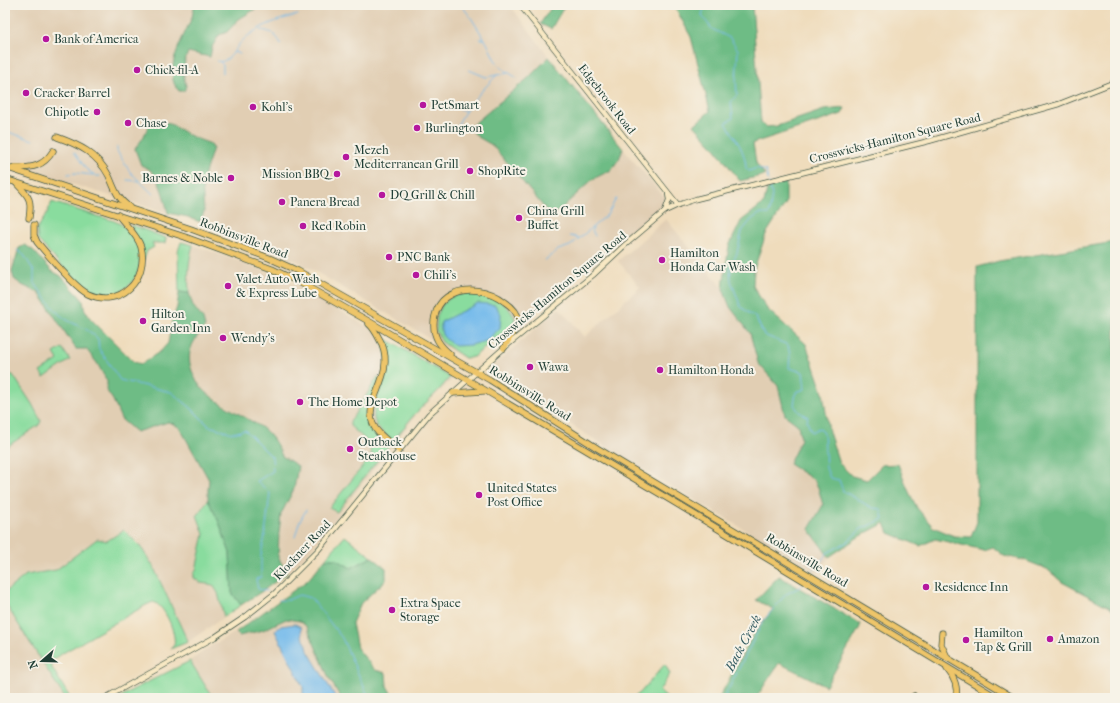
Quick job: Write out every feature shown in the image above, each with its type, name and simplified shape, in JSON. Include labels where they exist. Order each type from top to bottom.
[{"type":"highway","points":[[57,137],[83,147],[96,157],[108,174],[119,199],[132,210]]},
{"type":"highway","points":[[7,167],[34,167],[41,164],[53,151]]},
{"type":"highway","name":"Robbinsville Road","points":[[7,167],[191,229],[270,258],[311,278],[370,313],[458,361],[519,398],[572,433],[1014,698]]},
{"type":"highway","name":"Robbinsville Road","points":[[5,178],[185,237],[272,269],[299,282],[629,476],[998,698]]},
{"type":"highway","points":[[16,182],[29,198],[31,207],[30,218]]},
{"type":"highway","points":[[34,225],[34,235],[37,242],[79,288],[93,296],[109,298],[121,294],[130,288],[138,278],[142,268],[142,254],[139,242],[133,232],[118,215]]},
{"type":"highway","points":[[458,361],[439,342],[434,329],[436,309],[447,297],[454,294],[475,290],[493,294],[507,303],[514,310],[519,321],[516,329],[504,348]]},
{"type":"highway","points":[[364,319],[372,327],[385,352],[383,376],[372,405],[371,416],[373,425],[378,432],[399,450]]},
{"type":"highway","points":[[453,393],[485,391]]},
{"type":"highway","points":[[629,476],[636,475],[652,483],[660,485]]},
{"type":"highway","points":[[942,633],[942,647],[948,659]]},
{"type":"highway","points":[[942,664],[952,676],[957,690],[956,698]]},
{"type":"main road","name":"Edgebrook Road","points":[[520,5],[678,204]]},
{"type":"main road","name":"Crosswicks-Hamilton Square Road","points":[[476,372],[593,275],[665,211],[678,204],[764,181],[929,141],[1059,104],[1115,82]]},
{"type":"main road","points":[[665,188],[669,200],[665,211]]},
{"type":"main road","points":[[670,195],[678,200],[687,202]]},
{"type":"main road","name":"Klockner Road","points":[[105,698],[215,637],[274,594],[318,550],[429,414],[476,372]]},
{"type":"shaded area","points":[[5,5],[195,5],[192,16],[173,61],[186,86],[183,74],[184,64],[188,52],[209,57],[212,47],[219,35],[227,32],[239,19],[262,5],[510,5],[549,57],[526,80],[469,128],[478,137],[492,145],[552,217],[593,179],[611,170],[619,159],[623,149],[667,200],[664,205],[637,229],[474,358],[465,359],[299,262],[200,222],[204,212],[202,182],[213,148],[211,144],[188,135],[174,125],[149,125],[143,138],[135,149],[141,165],[155,176],[165,198],[168,213],[58,180],[5,160]]},
{"type":"shaded area","points":[[666,219],[723,289],[730,307],[750,333],[758,363],[778,386],[785,415],[798,425],[801,439],[789,464],[814,480],[818,487],[823,505],[809,529],[829,557],[818,573],[624,458],[496,377],[493,371],[494,365],[559,308],[585,337],[640,287],[618,261]]},
{"type":"shaded area","points":[[193,245],[253,266],[297,285],[452,377],[452,380],[421,409],[308,553],[287,573],[278,557],[279,533],[281,514],[294,489],[298,466],[282,456],[277,443],[265,430],[207,393],[195,379],[189,364],[190,350],[197,337],[205,327],[203,319],[193,306],[189,293],[187,272],[189,257]]},
{"type":"shaded area","points":[[5,251],[14,260],[12,271],[22,285],[39,293],[52,312],[97,363],[107,381],[107,391],[113,400],[121,419],[161,424],[168,422],[180,428],[209,480],[208,500],[197,515],[204,534],[194,573],[201,583],[213,585],[218,593],[224,617],[188,642],[153,566],[107,541],[97,539],[56,570],[26,575],[5,592]]},
{"type":"shaded area","points":[[5,603],[65,698],[12,698],[5,695]]},
{"type":"shaded area","points":[[286,619],[300,621],[307,627],[329,678],[341,698],[213,698],[190,661],[211,646],[236,632],[239,636],[263,630]]},
{"type":"green space","points":[[195,5],[262,5],[239,19],[227,32],[219,35],[212,47],[210,57],[188,52],[184,69],[186,86],[184,91],[179,91],[174,83],[172,74],[173,65],[176,54],[192,17]]},
{"type":"green space","points":[[553,5],[565,5],[551,29],[540,24]]},
{"type":"green space","points":[[674,5],[752,5],[761,122],[766,127],[777,126],[824,110],[845,108],[842,114],[753,143],[756,163],[765,175],[740,181],[714,147],[694,125],[710,111],[691,37]]},
{"type":"green space","points":[[549,57],[623,149],[619,159],[611,170],[593,179],[552,217],[492,145],[478,137],[469,128],[526,80]]},
{"type":"green space","points":[[154,121],[165,122],[172,125],[211,144],[213,148],[202,182],[204,212],[200,222],[188,217],[168,213],[157,178],[150,170],[141,165],[135,149],[143,138],[149,125]]},
{"type":"green space","points":[[786,182],[786,203],[766,234],[754,269],[753,286],[767,309],[806,344],[823,393],[829,432],[839,463],[852,476],[867,480],[882,465],[898,464],[917,508],[933,527],[954,536],[971,537],[977,522],[977,267],[999,261],[1115,242],[1115,612],[1109,607],[1062,582],[1047,569],[1024,560],[1004,556],[993,547],[984,550],[935,539],[920,546],[889,533],[885,523],[860,536],[829,557],[809,529],[823,505],[818,487],[814,480],[789,464],[801,439],[798,425],[785,415],[778,386],[758,363],[750,333],[730,307],[723,289],[729,246],[741,221],[764,203],[767,189]]},
{"type":"green space","points":[[52,202],[113,220],[126,228],[131,234],[138,248],[140,261],[137,274],[130,284],[120,291],[108,295],[94,293],[80,286],[38,240],[37,229]]},
{"type":"green space","points":[[132,225],[166,238],[165,243],[152,243],[154,247],[147,251],[144,260],[131,226]]},
{"type":"green space","points":[[181,242],[193,245],[190,257],[188,281],[189,293],[179,292],[178,251]]},
{"type":"green space","points":[[25,245],[33,250],[52,271],[61,276],[83,300],[84,308],[90,318],[134,362],[141,364],[161,351],[168,343],[172,321],[177,307],[179,292],[189,293],[193,306],[203,319],[205,327],[191,347],[190,352],[190,364],[196,380],[208,394],[216,400],[264,430],[276,443],[282,456],[298,466],[294,489],[281,514],[279,533],[278,557],[287,573],[241,605],[232,593],[230,553],[219,522],[208,500],[209,480],[180,428],[168,422],[136,432],[121,419],[113,400],[107,391],[107,381],[97,363],[86,349],[76,349],[39,293],[22,285],[14,279],[12,271],[19,248]]},
{"type":"green space","points":[[466,293],[495,298],[506,306],[515,319],[513,325],[473,357],[465,358],[442,342],[436,331],[437,316],[442,305],[451,297]]},
{"type":"green space","points":[[381,336],[450,377],[414,415],[393,441],[379,429],[375,423],[374,416],[374,408],[387,368],[386,354]]},
{"type":"green space","points":[[62,348],[70,360],[44,378],[40,372],[58,360],[54,353]]},
{"type":"green space","points":[[5,375],[13,375],[41,421],[39,425],[5,448]]},
{"type":"green space","points":[[378,376],[380,380],[370,405],[369,418],[373,431],[388,447],[337,512],[329,508],[372,455],[367,441],[350,426],[350,422]]},
{"type":"green space","points":[[208,500],[219,522],[230,553],[232,593],[241,605],[224,617],[218,593],[213,585],[201,583],[194,578],[204,534],[197,515]]},
{"type":"green space","points":[[124,530],[140,546],[153,566],[188,642],[170,649],[174,645],[174,634],[169,620],[157,604],[153,602],[146,605],[63,653],[52,661],[51,666],[70,698],[65,698],[5,603],[5,592],[26,575],[56,570],[97,539],[107,541]]},
{"type":"green space","points":[[345,536],[372,557],[351,568],[336,559],[325,559]]},
{"type":"green space","points":[[372,557],[386,568],[386,580],[361,603],[352,623],[357,648],[375,670],[386,673],[387,686],[394,698],[341,698],[329,678],[307,627],[300,621],[286,619],[263,630],[239,636],[236,632],[308,580],[325,559],[336,559],[351,568]]},
{"type":"green space","points":[[779,576],[860,624],[860,627],[826,686],[779,663],[756,698],[719,698],[753,635],[773,609],[756,600]]},
{"type":"green space","points":[[190,661],[213,698],[119,698],[132,690]]},
{"type":"green space","points":[[665,664],[670,674],[659,691],[667,698],[633,698],[640,693]]},
{"type":"water","points":[[478,303],[495,305],[501,314],[500,328],[486,341],[471,345],[455,346],[443,336],[441,331],[441,322]]},
{"type":"water","points":[[295,624],[301,627],[302,636],[307,645],[308,651],[336,698],[301,698],[303,695],[303,687],[275,631],[281,626]]},
{"type":"waterway","points":[[461,5],[470,16],[487,43],[500,67],[517,78]]},
{"type":"waterway","name":"Back Creek","points":[[701,5],[704,7],[702,16],[712,29],[730,38],[738,50],[736,81],[737,95],[731,102],[733,118],[726,123],[742,150],[746,168],[749,171],[757,168],[766,171],[768,180]]},
{"type":"waterway","points":[[217,61],[225,61],[242,41],[261,28],[276,21],[298,15]]},
{"type":"waterway","points":[[260,30],[273,34],[281,44]]},
{"type":"waterway","points":[[480,39],[485,39]]},
{"type":"waterway","points":[[233,53],[235,52],[240,54]]},
{"type":"waterway","points":[[220,62],[223,65],[223,73]]},
{"type":"waterway","points":[[469,70],[486,77],[508,73]]},
{"type":"waterway","points":[[457,129],[467,108],[497,75]]},
{"type":"waterway","points":[[460,110],[465,111]]},
{"type":"waterway","points":[[5,131],[33,140]]},
{"type":"waterway","points":[[117,147],[117,151],[130,172],[153,194]]},
{"type":"waterway","points":[[74,152],[87,170],[95,175]]},
{"type":"waterway","points":[[68,174],[76,173],[93,175]]},
{"type":"waterway","points":[[127,180],[138,181]]},
{"type":"waterway","name":"Back Creek","points":[[769,183],[772,195],[769,214],[759,214],[751,220],[742,231],[737,253],[730,268],[731,281],[741,307],[756,318],[764,335],[788,345],[790,356],[789,368],[803,372],[805,389],[796,392],[794,405],[799,412],[808,417],[807,421],[811,432],[819,428],[824,433],[826,468],[830,478],[839,480],[843,491],[872,508],[881,509],[883,519],[861,529],[847,542],[827,553],[813,570]]},
{"type":"waterway","points":[[545,260],[558,250],[570,246],[607,215],[616,199]]},
{"type":"waterway","points":[[593,228],[592,230],[595,236]]},
{"type":"waterway","points":[[570,236],[579,238]]},
{"type":"waterway","points":[[5,241],[9,244]]},
{"type":"waterway","points":[[17,250],[24,255],[34,271],[34,282],[56,311],[68,321],[86,329],[98,339],[99,349],[120,380],[171,392],[190,407],[209,426],[233,433],[245,430],[272,457],[273,471],[257,481],[270,493],[261,555],[261,577],[256,579],[258,589],[267,591]]},
{"type":"waterway","points":[[295,537],[299,523],[306,510]]},
{"type":"waterway","name":"Back Creek","points":[[724,698],[763,621],[786,594],[802,586]]},
{"type":"waterway","points":[[279,600],[288,600],[299,595],[311,598],[342,638],[369,698]]},
{"type":"place","name":"Bank of America","points":[[46,39]]},
{"type":"place","name":"Chick-fil-A","points":[[137,70]]},
{"type":"place","name":"Cracker Barrel","points":[[26,93]]},
{"type":"place","name":"PetSmart","points":[[423,105]]},
{"type":"place","name":"Kohl's","points":[[253,107]]},
{"type":"place","name":"Chipotle","points":[[97,112]]},
{"type":"place","name":"Chase","points":[[128,123]]},
{"type":"place","name":"Burlington","points":[[417,128]]},
{"type":"place","name":"Mezeh Mediterranean Grill","points":[[346,157]]},
{"type":"place","name":"ShopRite","points":[[470,171]]},
{"type":"place","name":"Mission BBQ","points":[[337,174]]},
{"type":"place","name":"Barnes & Noble","points":[[231,178]]},
{"type":"place","name":"DQ Grill & Chill","points":[[382,195]]},
{"type":"place","name":"Panera Bread","points":[[282,202]]},
{"type":"place","name":"China Grill Buffet","points":[[519,218]]},
{"type":"place","name":"Red Robin","points":[[303,226]]},
{"type":"place","name":"PNC Bank","points":[[389,257]]},
{"type":"place","name":"Hamilton Honda Car Wash","points":[[662,260]]},
{"type":"place","name":"Chili's","points":[[416,275]]},
{"type":"place","name":"Valet Auto Wash & Express Lube","points":[[228,286]]},
{"type":"place","name":"Hilton Garden Inn","points":[[143,321]]},
{"type":"place","name":"Wendy's","points":[[223,338]]},
{"type":"place","name":"Wawa","points":[[530,367]]},
{"type":"place","name":"Hamilton Honda","points":[[660,370]]},
{"type":"place","name":"The Home Depot","points":[[300,402]]},
{"type":"place","name":"Outback Steakhouse","points":[[350,449]]},
{"type":"place","name":"United States Post Office","points":[[479,495]]},
{"type":"place","name":"Residence Inn","points":[[926,587]]},
{"type":"place","name":"Extra Space Storage","points":[[392,610]]},
{"type":"place","name":"Amazon","points":[[1050,639]]},
{"type":"place","name":"Hamilton Tap & Grill","points":[[966,640]]}]
